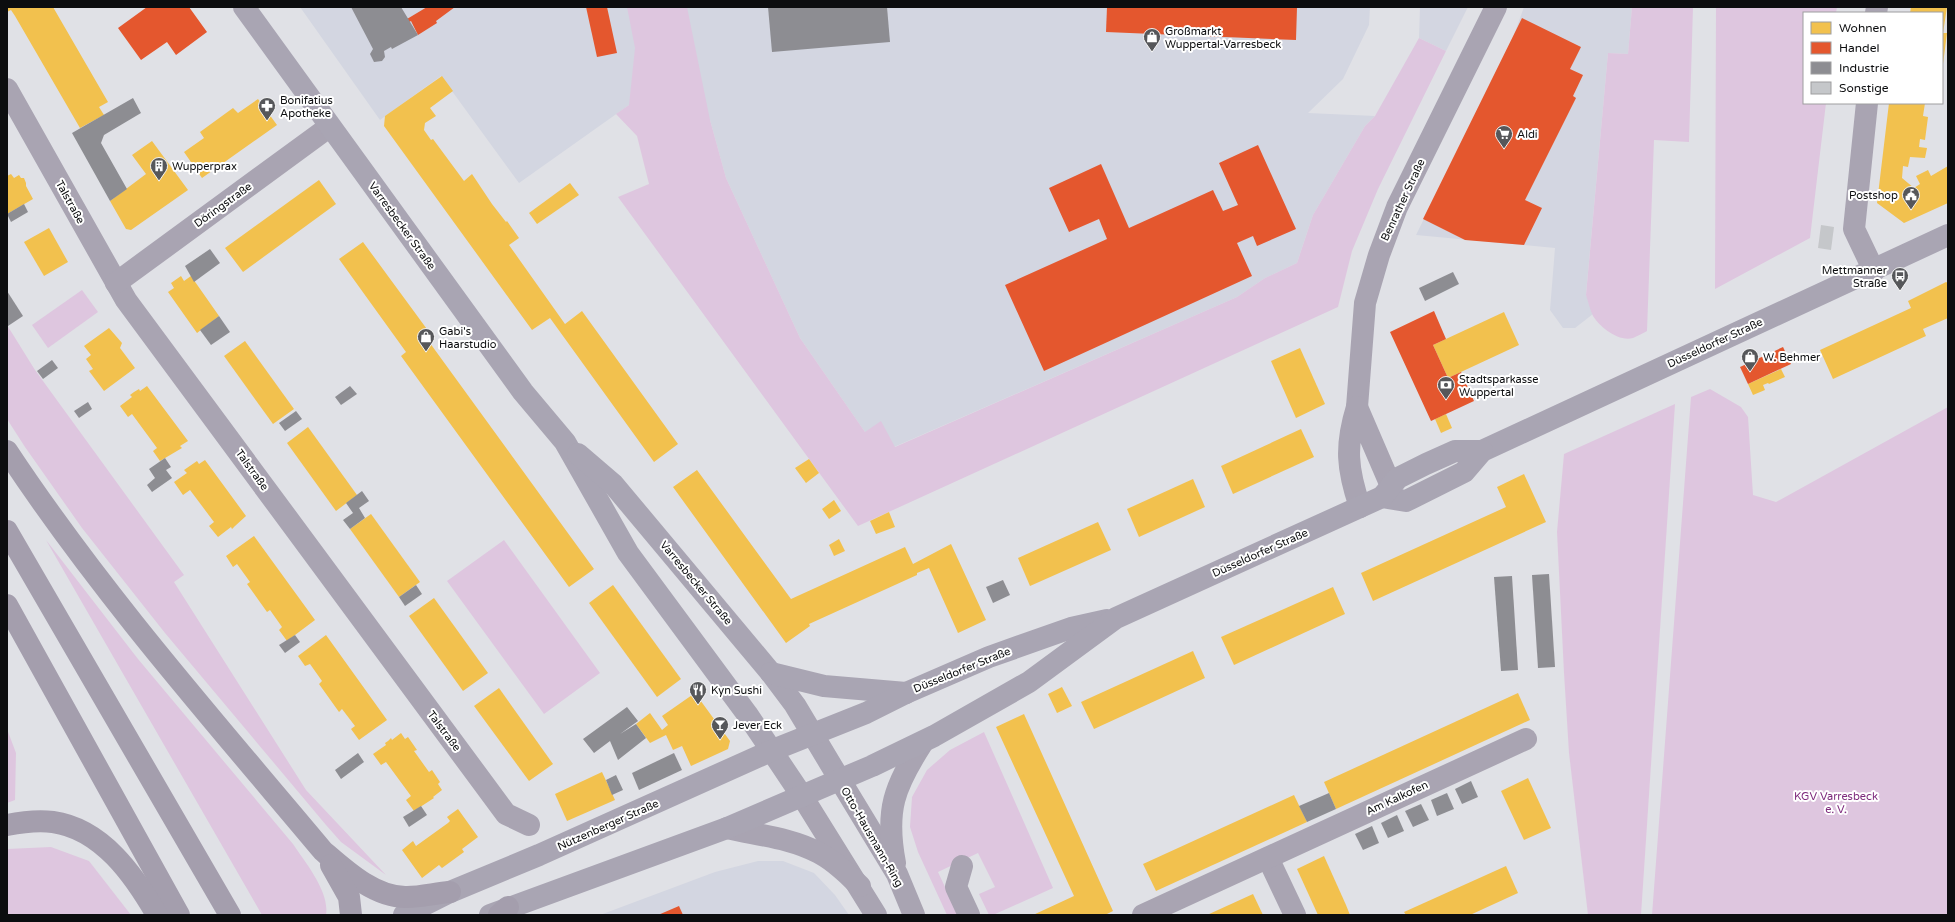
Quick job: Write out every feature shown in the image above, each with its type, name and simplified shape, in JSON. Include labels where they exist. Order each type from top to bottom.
[{"type":"highway","points":[[7,451],[64,532],[140,631],[323,851],[344,885],[351,906],[351,915]]},
{"type":"highway","points":[[7,531],[230,915]]},
{"type":"highway","points":[[7,605],[178,915]]},
{"type":"highway","points":[[7,825],[33,821],[54,822],[74,828],[86,834],[124,864],[141,888],[156,915]]},
{"type":"highway","points":[[323,851],[364,884],[385,892],[405,897],[450,892]]},
{"type":"main road","name":"Varresbecker Straße","points":[[244,7],[523,392],[565,442],[613,484],[771,673],[795,705],[840,780]]},
{"type":"main road","name":"Düsseldorfer Straße","points":[[840,780],[923,742],[1029,682],[1116,618],[1360,507],[1386,492],[1406,501],[1464,472],[1482,451],[1874,271],[1948,235]]},
{"type":"main road","name":"Varresbecker Straße","points":[[565,442],[628,553],[773,750],[802,796]]},
{"type":"main road","name":"Düsseldorfer Straße","points":[[813,734],[866,713],[906,693],[989,657],[1071,628],[1116,618]]},
{"type":"main road","points":[[771,673],[824,686],[906,693]]},
{"type":"main road","name":"Nützenberger Straße","points":[[404,915],[450,892],[546,852],[773,750],[813,734]]},
{"type":"main road","points":[[498,912],[727,828],[840,780]]},
{"type":"street","name":"Benrather Straße","points":[[1360,507],[1350,471],[1350,432],[1357,407],[1365,303],[1378,255],[1397,207],[1496,7]]},
{"type":"street","name":"Talstraße","points":[[7,89],[126,300],[506,814],[529,825]]},
{"type":"street","points":[[1867,104],[1854,229],[1874,271]]},
{"type":"street","name":"Döringstraße","points":[[116,283],[330,127]]},
{"type":"street","name":"Benrather Straße","points":[[1357,407],[1386,492]]},
{"type":"street","name":"Am Kalkofen","points":[[1144,915],[1526,739]]},
{"type":"street","points":[[896,874],[890,825],[893,800],[901,778],[923,742]]},
{"type":"street","name":"Otto-Hausmann-Ring","points":[[840,780],[896,874],[914,915]]},
{"type":"street","points":[[802,796],[860,886],[876,915]]},
{"type":"street","points":[[727,828],[793,843],[819,853],[836,864],[860,886]]},
{"type":"street","points":[[1268,858],[1295,915]]},
{"type":"street","points":[[962,866],[956,887],[969,915]]},
{"type":"shaded area","points":[[300,7],[1370,7],[1369,25],[1343,79],[1308,113],[1375,116],[1365,126],[1313,215],[1297,263],[1265,278],[1237,297],[894,447],[865,432],[800,338],[726,178],[710,120],[629,105],[519,183],[441,76],[380,120]]},
{"type":"shaded area","points":[[1420,7],[1468,7],[1446,51],[1419,38]]},
{"type":"shaded area","points":[[1524,7],[1632,7],[1628,54],[1608,53],[1586,294],[1593,314],[1575,328],[1563,328],[1550,310],[1555,248],[1416,235],[1511,43]]},
{"type":"shaded area","points":[[758,861],[783,861],[814,873],[835,895],[849,915],[600,915],[715,872]]},
{"type":"green space","points":[[627,7],[687,7],[710,120],[726,178],[800,338],[865,432],[881,421],[895,447],[1237,297],[1265,278],[1297,263],[1313,215],[1365,126],[1375,116],[1419,38],[1446,51],[1378,189],[1352,251],[1338,307],[858,526],[618,197],[649,184],[637,136],[616,114],[629,105],[635,48]]},
{"type":"green space","points":[[1632,7],[1693,7],[1689,142],[1654,140],[1647,331],[1633,338],[1627,339],[1610,333],[1600,325],[1593,316],[1586,295],[1608,53],[1628,54]]},
{"type":"green space","points":[[1716,7],[1837,7],[1836,12],[1803,12],[1803,104],[1826,104],[1810,238],[1715,289]]},
{"type":"green space","points":[[82,290],[98,312],[48,348],[32,325]]},
{"type":"green space","points":[[7,325],[35,370],[184,575],[174,582],[306,790],[386,875],[341,842],[326,825],[165,633],[82,528],[25,447],[7,419]]},
{"type":"green space","name":"KGV Varresbeck e. V.","points":[[1710,389],[1741,407],[1748,417],[1753,495],[1776,502],[1948,407],[1948,915],[1652,915],[1691,397]]},
{"type":"green space","points":[[1675,404],[1641,915],[1588,915],[1569,753],[1564,673],[1557,532],[1564,454]]},
{"type":"green space","points":[[46,540],[138,659],[293,844],[316,878],[324,897],[326,915],[262,915]]},
{"type":"green space","points":[[504,540],[600,673],[544,714],[447,581]]},
{"type":"green space","points":[[7,729],[16,753],[15,800],[7,803]]},
{"type":"green space","points":[[984,732],[1053,888],[993,915],[989,915],[979,894],[995,887],[978,853],[938,872],[958,915],[947,915],[918,852],[910,827],[912,797],[927,770],[950,750]]},
{"type":"green space","points":[[51,847],[89,861],[131,915],[7,915],[7,849]]},
{"type":"building: Wohnen","points":[[7,7],[53,7],[108,102],[99,107],[104,115],[80,128],[15,16],[11,10],[7,12]]},
{"type":"building: Wohnen","points":[[1911,7],[1947,7],[1943,33],[1943,12],[1910,12]]},
{"type":"building: Wohnen","points":[[1943,33],[1947,33],[1943,64]]},
{"type":"building: Wohnen","points":[[442,76],[453,91],[430,108],[436,116],[425,123],[424,130],[431,140],[433,139],[464,181],[472,174],[492,204],[506,222],[507,221],[519,238],[509,245],[565,324],[582,311],[678,444],[654,462],[550,318],[532,330],[384,126],[385,116]]},
{"type":"building: Wohnen","points":[[258,99],[277,125],[202,178],[184,152],[204,138],[200,132],[233,108],[238,113]]},
{"type":"building: Wohnen","points":[[1889,104],[1925,104],[1923,116],[1928,117],[1925,140],[1920,139],[1919,147],[1927,148],[1925,158],[1910,157],[1908,167],[1903,166],[1902,178],[1914,188],[1920,184],[1916,176],[1928,170],[1931,176],[1948,166],[1948,203],[1904,223],[1877,203]]},
{"type":"building: Wohnen","name":"Wupperprax","points":[[152,141],[188,190],[131,230],[126,229],[110,201],[146,174],[132,155]]},
{"type":"building: Wohnen","points":[[11,174],[14,178],[19,175],[21,178],[24,178],[26,186],[33,199],[7,214],[7,176]]},
{"type":"building: Wohnen","points":[[319,180],[336,204],[243,272],[225,248]]},
{"type":"building: Wohnen","points":[[570,183],[579,195],[537,224],[529,213]]},
{"type":"building: Wohnen","points":[[49,228],[68,262],[44,276],[24,242]]},
{"type":"building: Wohnen","points":[[363,242],[432,336],[427,339],[594,569],[569,587],[401,356],[406,352],[339,259]]},
{"type":"building: Wohnen","points":[[181,276],[184,281],[191,276],[219,316],[197,333],[168,292],[174,288],[171,283]]},
{"type":"building: Wohnen","points":[[1946,282],[1948,283],[1948,318],[1923,329],[1926,336],[1833,379],[1820,350],[1911,308],[1908,301]]},
{"type":"building: Wohnen","points":[[1504,312],[1519,345],[1448,378],[1433,345]]},
{"type":"building: Wohnen","points":[[109,328],[122,343],[120,348],[135,368],[104,391],[89,371],[93,369],[86,359],[91,355],[84,346]]},
{"type":"building: Wohnen","points":[[245,341],[294,409],[273,424],[224,356]]},
{"type":"building: Wohnen","points":[[1300,348],[1325,404],[1296,418],[1271,361]]},
{"type":"building: Wohnen","points":[[1781,369],[1785,377],[1763,385],[1765,390],[1753,395],[1748,384]]},
{"type":"building: Wohnen","points":[[147,386],[188,441],[180,446],[182,448],[160,461],[153,451],[157,448],[132,414],[128,417],[120,406],[132,397],[130,395],[134,392],[139,389],[140,391]]},
{"type":"building: Wohnen","points":[[1446,414],[1452,428],[1441,433],[1435,419]]},
{"type":"building: Wohnen","points":[[308,427],[357,495],[336,511],[287,443]]},
{"type":"building: Wohnen","points":[[1301,429],[1314,457],[1233,494],[1221,466]]},
{"type":"building: Wohnen","points":[[809,459],[819,473],[806,483],[795,468]]},
{"type":"building: Wohnen","points":[[205,460],[246,516],[232,529],[231,527],[218,537],[209,526],[214,522],[190,490],[183,495],[174,482],[187,473],[184,470],[197,461],[199,464]]},
{"type":"building: Wohnen","points":[[697,470],[791,599],[905,547],[913,564],[951,544],[986,620],[958,633],[929,568],[917,573],[917,575],[809,624],[810,626],[786,643],[673,487]]},
{"type":"building: Wohnen","points":[[1524,474],[1546,522],[1373,601],[1361,573],[1506,507],[1497,487]]},
{"type":"building: Wohnen","points":[[1193,479],[1205,507],[1139,537],[1127,509]]},
{"type":"building: Wohnen","points":[[834,500],[841,511],[829,519],[822,509]]},
{"type":"building: Wohnen","points":[[889,512],[895,527],[876,534],[870,521]]},
{"type":"building: Wohnen","points":[[371,514],[420,582],[399,597],[350,529]]},
{"type":"building: Wohnen","points":[[1098,522],[1111,550],[1030,586],[1018,558]]},
{"type":"building: Wohnen","points":[[254,536],[315,620],[287,641],[279,630],[282,627],[270,610],[267,612],[247,584],[250,582],[237,564],[233,567],[226,556]]},
{"type":"building: Wohnen","points":[[839,539],[845,551],[834,556],[829,545]]},
{"type":"building: Wohnen","points":[[613,585],[681,679],[657,697],[589,603]]},
{"type":"building: Wohnen","points":[[1333,587],[1345,614],[1234,665],[1221,637]]},
{"type":"building: Wohnen","points":[[434,598],[488,673],[463,691],[409,616]]},
{"type":"building: Wohnen","points":[[326,635],[387,720],[359,740],[351,729],[355,726],[342,709],[339,712],[319,684],[322,681],[310,664],[305,666],[298,656]]},
{"type":"building: Wohnen","points":[[1193,651],[1205,678],[1094,729],[1081,702]]},
{"type":"building: Wohnen","points":[[1062,687],[1072,706],[1057,713],[1048,694]]},
{"type":"building: Wohnen","points":[[499,688],[553,764],[529,781],[474,706]]},
{"type":"building: Wohnen","points":[[695,693],[730,741],[728,749],[691,766],[682,746],[673,750],[666,735],[650,743],[636,724],[650,713],[662,730],[668,725],[662,716]]},
{"type":"building: Wohnen","points":[[1518,693],[1530,720],[1336,809],[1324,782]]},
{"type":"building: Wohnen","points":[[1024,714],[1113,911],[1105,915],[1033,915],[1074,896],[996,727]]},
{"type":"building: Wohnen","points":[[401,733],[405,739],[408,737],[417,750],[414,751],[429,772],[432,770],[440,782],[438,784],[442,790],[433,797],[434,798],[414,811],[406,800],[411,796],[386,762],[381,765],[373,754],[386,745],[385,743],[391,738],[392,740]]},
{"type":"building: Wohnen","points":[[602,772],[615,800],[567,821],[555,794]]},
{"type":"building: Wohnen","points":[[1528,778],[1551,828],[1524,840],[1501,791]]},
{"type":"building: Wohnen","points":[[1294,795],[1307,822],[1156,891],[1143,864]]},
{"type":"building: Wohnen","points":[[458,809],[478,837],[462,849],[464,852],[442,868],[439,865],[422,878],[402,850],[413,841],[416,846],[448,823],[450,821],[447,817]]},
{"type":"building: Wohnen","points":[[1324,856],[1350,915],[1318,915],[1297,869]]},
{"type":"building: Wohnen","points":[[1506,866],[1518,893],[1470,915],[1406,915],[1404,912]]},
{"type":"building: Wohnen","points":[[1253,894],[1263,915],[1207,915]]},
{"type":"building: Handel","points":[[147,7],[189,7],[207,32],[176,55],[167,42],[141,60],[118,28]]},
{"type":"building: Handel","points":[[427,7],[455,7],[436,21],[437,23],[418,35],[411,21],[409,22],[407,19]]},
{"type":"building: Handel","points":[[586,7],[607,7],[617,53],[597,57]]},
{"type":"building: Handel","points":[[1107,7],[1297,7],[1296,40],[1106,32]]},
{"type":"building: Handel","name":"Aldi","points":[[1522,18],[1581,47],[1570,69],[1583,75],[1573,96],[1576,98],[1525,200],[1542,208],[1524,245],[1465,240],[1423,219]]},
{"type":"building: Handel","points":[[1258,145],[1296,229],[1257,246],[1253,236],[1237,243],[1252,276],[1044,371],[1005,285],[1107,239],[1099,219],[1069,232],[1049,188],[1101,164],[1129,228],[1213,190],[1223,211],[1238,205],[1219,163]]},
{"type":"building: Handel","points":[[1434,311],[1446,339],[1433,345],[1448,378],[1461,372],[1474,401],[1431,421],[1390,332]]},
{"type":"building: Handel","points":[[1783,347],[1791,364],[1748,384],[1740,367]]},
{"type":"building: Handel","points":[[679,906],[683,915],[658,915]]},
{"type":"building: Industrie","points":[[351,7],[401,7],[418,35],[392,49],[391,47],[384,51],[385,57],[382,61],[374,62],[370,54],[373,49]]},
{"type":"building: Industrie","points":[[768,7],[887,7],[890,42],[772,52]]},
{"type":"building: Industrie","points":[[133,98],[141,113],[104,135],[101,143],[127,189],[110,201],[72,133]]},
{"type":"building: Industrie","points":[[24,204],[28,212],[11,222],[7,214]]},
{"type":"building: Industrie","points":[[210,249],[220,263],[194,282],[185,266]]},
{"type":"building: Industrie","points":[[1453,272],[1459,284],[1425,301],[1419,288]]},
{"type":"building: Industrie","points":[[7,291],[23,316],[8,326],[7,324]]},
{"type":"building: Industrie","points":[[219,316],[230,332],[211,345],[200,330]]},
{"type":"building: Industrie","points":[[52,360],[58,368],[43,379],[37,371]]},
{"type":"building: Industrie","points":[[350,386],[357,394],[341,405],[335,397]]},
{"type":"building: Industrie","points":[[88,402],[92,409],[79,418],[74,411]]},
{"type":"building: Industrie","points":[[296,411],[302,419],[285,431],[279,423]]},
{"type":"building: Industrie","points":[[165,458],[171,467],[166,470],[172,478],[152,492],[147,485],[155,478],[149,469]]},
{"type":"building: Industrie","points":[[362,491],[369,501],[359,508],[365,518],[350,529],[343,520],[353,513],[346,503]]},
{"type":"building: Industrie","points":[[1549,574],[1555,667],[1538,668],[1532,575]]},
{"type":"building: Industrie","points":[[1512,576],[1518,670],[1501,671],[1494,577]]},
{"type":"building: Industrie","points":[[1003,580],[1010,595],[993,603],[986,587]]},
{"type":"building: Industrie","points":[[416,585],[422,594],[405,606],[399,597]]},
{"type":"building: Industrie","points":[[295,635],[300,642],[285,653],[279,645]]},
{"type":"building: Industrie","points":[[627,707],[638,721],[620,734],[636,724],[646,738],[618,760],[610,741],[594,753],[583,739]]},
{"type":"building: Industrie","points":[[358,753],[364,762],[341,779],[335,770]]},
{"type":"building: Industrie","points":[[674,753],[682,770],[639,790],[632,773]]},
{"type":"building: Industrie","points":[[616,775],[623,790],[612,795],[606,780]]},
{"type":"building: Industrie","points":[[1471,781],[1478,797],[1462,804],[1455,789]]},
{"type":"building: Industrie","points":[[1329,793],[1336,809],[1307,822],[1299,806]]},
{"type":"building: Industrie","points":[[1447,793],[1454,809],[1437,816],[1431,800]]},
{"type":"building: Industrie","points":[[1421,804],[1429,820],[1413,827],[1405,811]]},
{"type":"building: Industrie","points":[[421,806],[427,815],[409,827],[403,817]]},
{"type":"building: Industrie","points":[[1397,815],[1404,831],[1388,838],[1381,823]]},
{"type":"building: Industrie","points":[[1372,826],[1379,843],[1363,850],[1355,834]]},
{"type":"building: Sonstige","points":[[1821,225],[1834,227],[1831,250],[1818,248]]},
{"type":"place","name":"Großmarkt Wuppertal-Varresbeck","points":[[1152,52]]},
{"type":"place","name":"Bonifatius Apotheke","points":[[267,121]]},
{"type":"place","name":"Aldi","points":[[1504,149]]},
{"type":"place","name":"Wupperprax","points":[[159,181]]},
{"type":"place","name":"Postshop","points":[[1911,210]]},
{"type":"place","name":"Mettmanner Straße","points":[[1900,291]]},
{"type":"place","name":"Gabi's Haarstudio","points":[[426,352]]},
{"type":"place","name":"W. Behmer","points":[[1750,372]]},
{"type":"place","name":"Stadtsparkasse Wuppertal","points":[[1446,400]]},
{"type":"place","name":"Kyn Sushi","points":[[698,705]]},
{"type":"place","name":"Jever Eck","points":[[720,740]]}]
